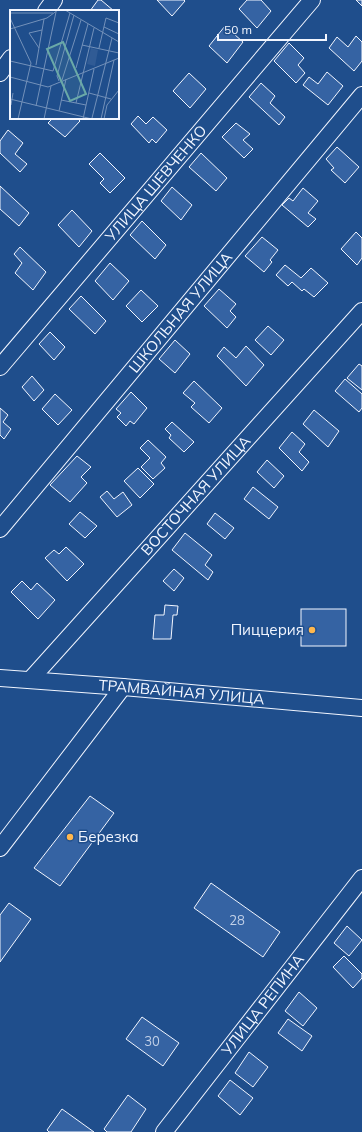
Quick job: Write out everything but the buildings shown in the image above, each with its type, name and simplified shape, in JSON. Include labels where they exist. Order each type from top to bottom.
[{"type":"street","points":[[47,10],[54,0]]},
{"type":"street","name":"УЛИЦА ШЕВЧЕНКО","points":[[0,367],[312,0]]},
{"type":"street","points":[[0,73],[10,59]]},
{"type":"street","name":"ШКОЛЬНАЯ УЛИЦА","points":[[0,529],[362,95]]},
{"type":"street","name":"ВОСТОЧНАЯ УЛИЦА","points":[[30,680],[362,311]]},
{"type":"street","name":"ТРАМВАЙНАЯ УЛИЦА","points":[[0,678],[362,708]]},
{"type":"street","points":[[0,848],[123,687]]},
{"type":"street","name":"УЛИЦА РЕПИНА","points":[[164,1132],[362,878]]},
{"type":"place","name":"Пиццерия","points":[[312,630]]},
{"type":"place","name":"Березка","points":[[70,837]]}]
